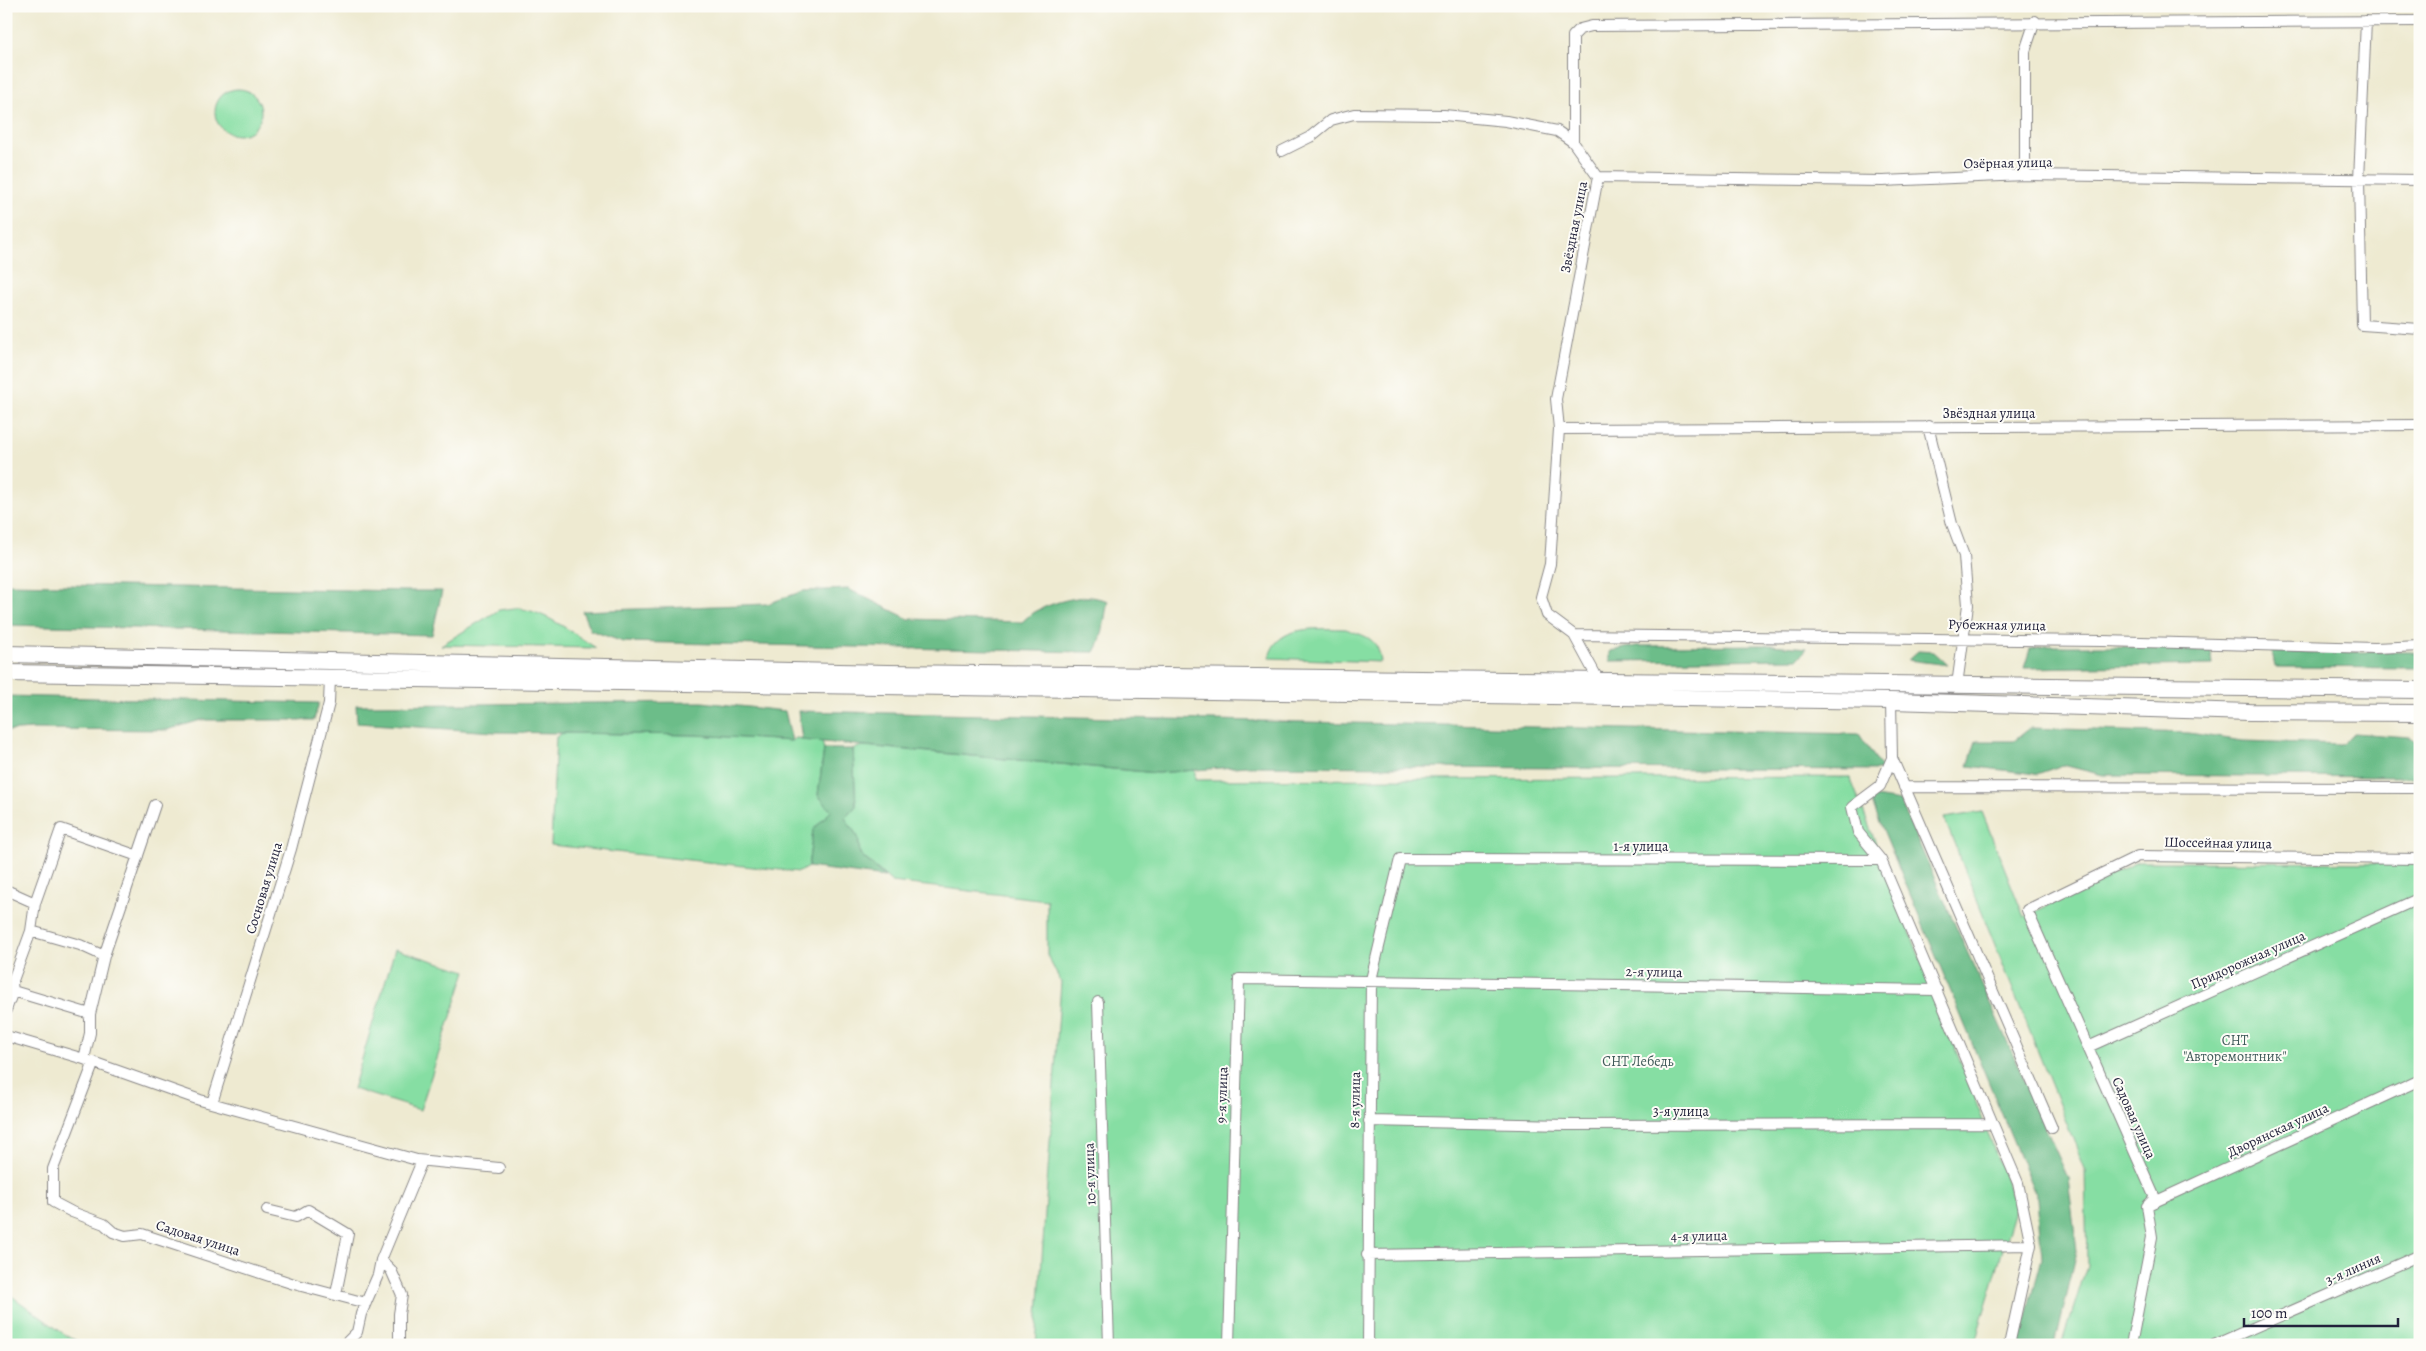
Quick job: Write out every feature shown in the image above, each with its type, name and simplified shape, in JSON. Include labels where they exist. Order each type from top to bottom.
[{"type":"highway","points":[[6,654],[877,672],[2420,690]]},
{"type":"highway","points":[[6,673],[1891,702],[2250,712],[2420,713]]},
{"type":"highway","points":[[1057,689],[1054,686],[1056,684],[1160,683],[1182,676]]},
{"type":"highway","points":[[1273,692],[1300,688],[1395,690],[1403,686],[1399,679]]},
{"type":"street","points":[[2366,21],[2359,180],[2362,325],[2420,329]]},
{"type":"street","points":[[1573,142],[1573,36],[1580,29],[1592,26],[2420,21]]},
{"type":"street","points":[[2025,176],[2025,51],[2035,22]]},
{"type":"street","points":[[1282,151],[1310,137],[1331,120],[1354,114],[1444,115],[1506,121],[1557,131],[1573,142]]},
{"type":"street","name":"Звёздная улица","points":[[1573,142],[1598,177],[1556,399],[1559,429],[1550,564],[1541,598],[1547,615],[1574,635],[1599,681]]},
{"type":"street","name":"Озёрная улица","points":[[1598,177],[1882,181],[2025,176],[2420,180]]},
{"type":"street","name":"Звёздная улица","points":[[1559,429],[2420,425]]},
{"type":"street","points":[[1928,426],[1952,524],[1964,556],[1968,605],[1956,685]]},
{"type":"street","name":"Рубежная улица","points":[[1574,635],[1963,638],[2374,648],[2420,646]]},
{"type":"street","name":"Сосновая улица","points":[[212,1103],[290,850],[329,703],[330,678]]},
{"type":"street","points":[[1891,702],[1892,758],[2052,1128]]},
{"type":"street","points":[[1892,758],[1880,786],[1852,807],[1858,832],[1881,860],[2018,1183],[2031,1245],[2009,1345]]},
{"type":"street","points":[[1904,787],[2420,788]]},
{"type":"street","points":[[89,1060],[90,1014],[104,956],[155,805]]},
{"type":"street","points":[[6,1010],[13,991],[12,983],[31,931],[35,903],[61,829],[138,856]]},
{"type":"street","name":"Шоссейная улица","points":[[2027,910],[2138,856],[2420,859]]},
{"type":"street","name":"1-я улица","points":[[1400,859],[1881,860]]},
{"type":"street","name":"8-я улица","points":[[1368,1345],[1367,1255],[1371,980],[1400,859]]},
{"type":"street","points":[[6,890],[35,903]]},
{"type":"street","name":"Придорожная улица","points":[[2088,1047],[2420,898]]},
{"type":"street","name":"Садовая улица","points":[[2027,910],[2155,1198],[2147,1206],[2152,1237],[2131,1345]]},
{"type":"street","points":[[31,931],[80,945],[104,956]]},
{"type":"street","name":"9-я улица","points":[[1229,1345],[1239,979],[1371,980]]},
{"type":"street","name":"2-я улица","points":[[1371,980],[1936,990]]},
{"type":"street","points":[[13,991],[90,1014]]},
{"type":"street","name":"10-я улица","points":[[1098,1002],[1108,1345]]},
{"type":"street","points":[[6,1036],[89,1060],[212,1103],[422,1161],[499,1168]]},
{"type":"street","name":"Садовая улица","points":[[89,1060],[53,1169],[53,1202],[72,1212],[104,1224],[113,1232],[125,1236],[142,1234],[294,1284],[366,1302]]},
{"type":"street","name":"Дворянская улица","points":[[2147,1206],[2420,1080]]},
{"type":"street","name":"3-я улица","points":[[1369,1122],[1567,1125],[1993,1124]]},
{"type":"street","points":[[347,1342],[357,1332],[366,1302],[378,1275],[381,1260],[422,1161]]},
{"type":"street","points":[[267,1210],[296,1217],[308,1210],[348,1234],[336,1294]]},
{"type":"street","name":"4-я улица","points":[[1367,1255],[2031,1245]]},
{"type":"street","name":"3-я линия","points":[[2214,1345],[2420,1255]]},
{"type":"street","points":[[381,1260],[391,1270],[402,1295],[399,1314],[400,1345]]},
{"type":"green space","points":[[238,89],[251,93],[257,99],[261,112],[257,125],[251,131],[238,135],[225,131],[219,125],[215,112],[219,99],[225,93]]},
{"type":"green space","points":[[6,584],[442,591],[432,635],[6,625]]},
{"type":"green space","points":[[848,589],[909,619],[1022,622],[1042,608],[1068,600],[1087,597],[1108,601],[1102,634],[1095,652],[623,642],[590,630],[582,611],[767,604],[803,591]]},
{"type":"green space","points":[[515,608],[547,617],[596,648],[441,645],[499,610]]},
{"type":"green space","points":[[1312,629],[1346,629],[1370,639],[1377,647],[1381,662],[1269,658],[1273,647],[1280,639],[1290,633]]},
{"type":"green space","points":[[1771,645],[1807,648],[1798,659],[1610,661],[1610,651],[1636,646]]},
{"type":"green space","points":[[2047,646],[2112,646],[2211,651],[2213,665],[2024,668],[2030,649]]},
{"type":"green space","points":[[1918,651],[1934,652],[1948,665],[1908,660]]},
{"type":"green space","points":[[2272,652],[2420,652],[2420,668],[2275,667]]},
{"type":"green space","points":[[6,696],[319,703],[314,720],[201,720],[167,730],[32,729],[6,731]]},
{"type":"green space","points":[[702,702],[785,711],[792,741],[696,735],[494,732],[357,723],[356,705]]},
{"type":"green space","points":[[798,711],[1859,734],[1883,770],[1247,766],[1157,773],[802,740]]},
{"type":"green space","points":[[2030,728],[2189,733],[2243,741],[2342,744],[2353,733],[2410,737],[2420,743],[2420,777],[2103,775],[2063,765],[2037,774],[1968,766],[1976,741],[2014,741]]},
{"type":"green space","points":[[563,733],[696,735],[792,741],[796,738],[822,741],[824,749],[818,795],[831,811],[813,830],[808,867],[799,872],[551,845],[556,737]]},
{"type":"green space","name":"СНТ Лебедь","points":[[863,746],[1157,773],[1195,770],[1195,780],[1850,777],[2016,1206],[1974,1345],[1036,1345],[1061,982],[1047,955],[1047,900],[892,882],[860,854],[858,837],[845,818],[856,806],[853,749]]},
{"type":"green space","points":[[824,749],[853,749],[856,806],[845,818],[858,837],[860,854],[885,877],[808,867],[813,830],[831,811],[818,795]]},
{"type":"green space","points":[[1869,796],[1900,801],[2068,1178],[2077,1251],[2055,1345],[2019,1345],[2042,1258],[2037,1198]]},
{"type":"green space","name":"СНТ \"Авторемонтник\"","points":[[1982,812],[2024,917],[2138,862],[2420,863],[2420,1345],[2062,1345],[2087,1265],[2085,1169],[1944,818]]},
{"type":"green space","points":[[395,949],[466,971],[420,1110],[353,1089]]},
{"type":"green space","points":[[6,1292],[64,1334],[84,1345],[6,1345]]}]
